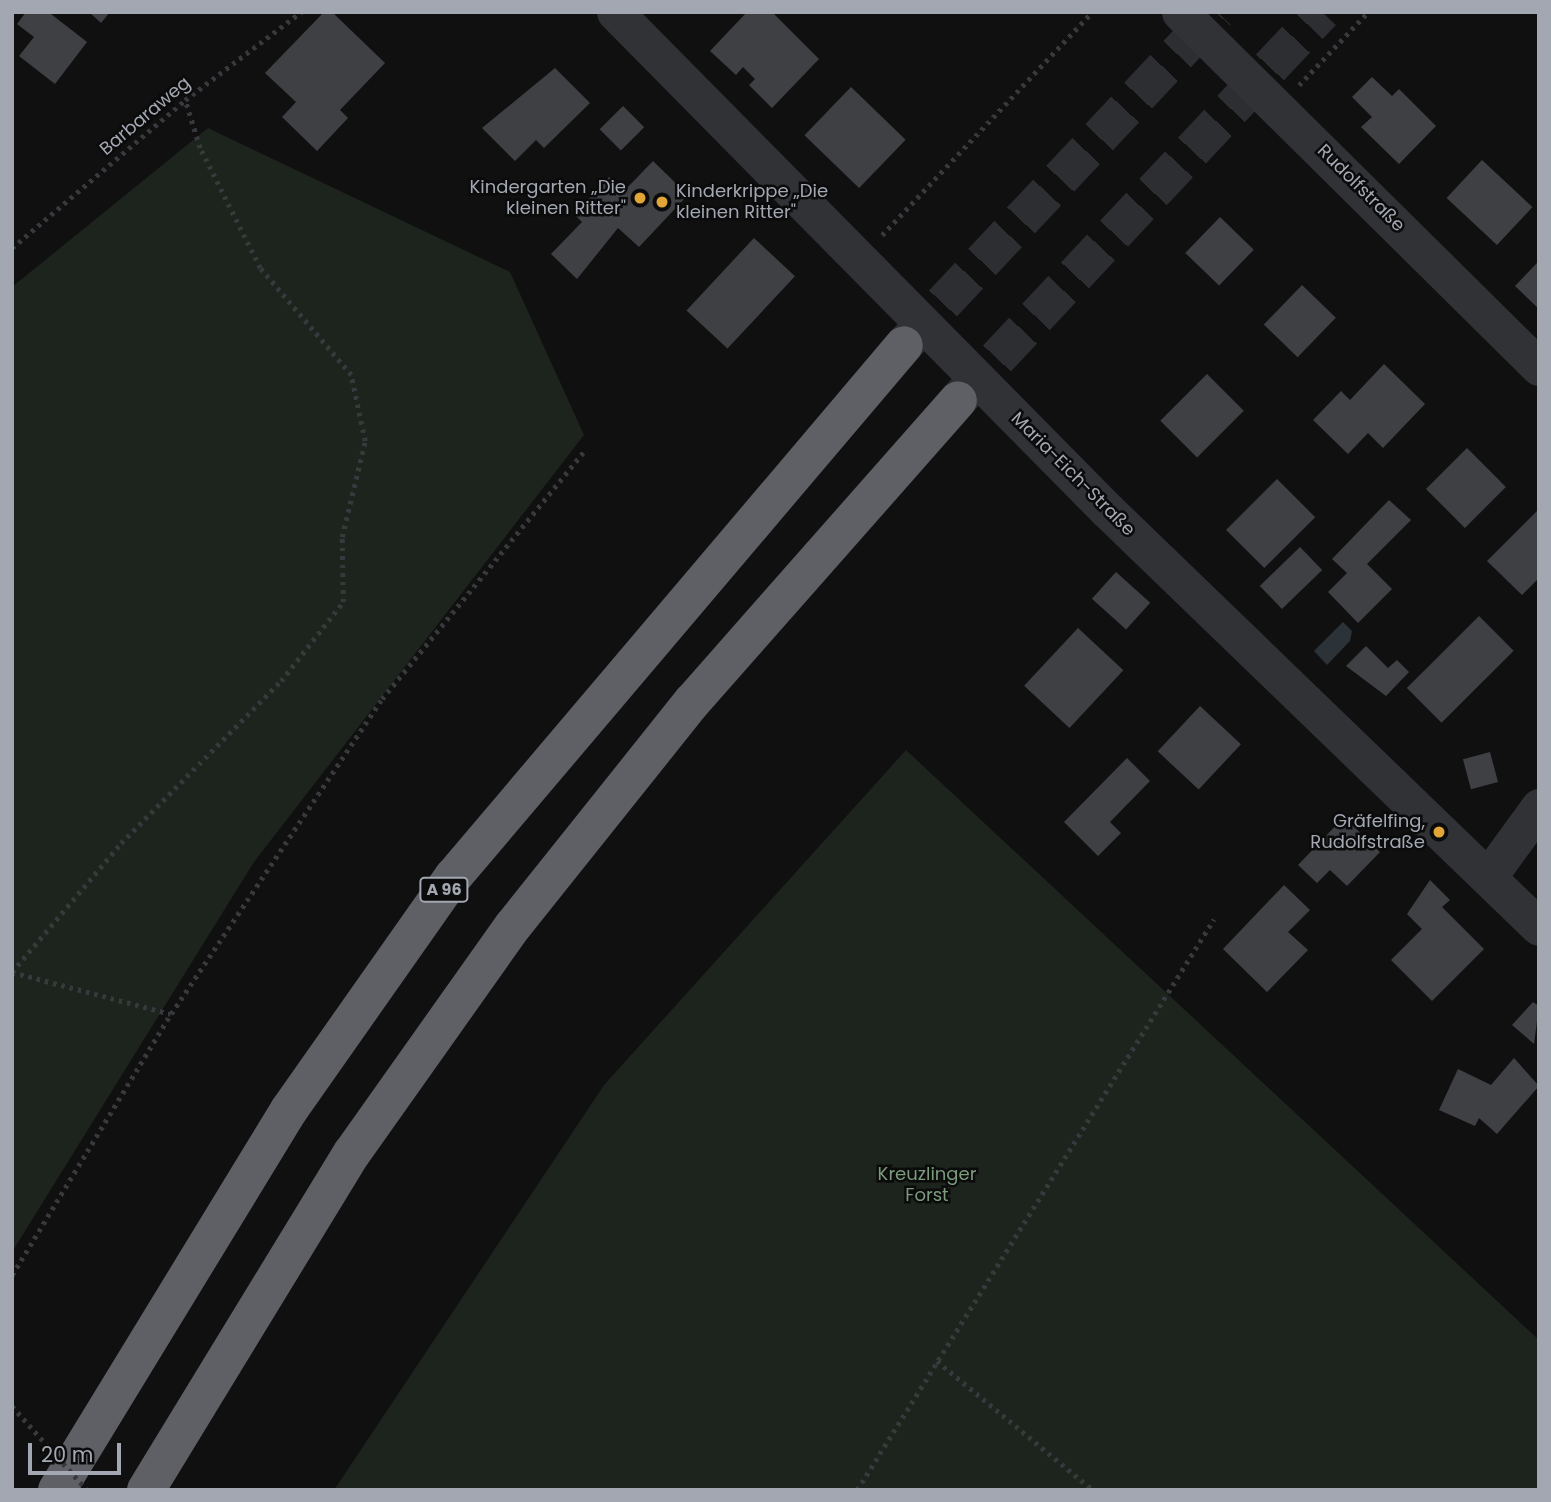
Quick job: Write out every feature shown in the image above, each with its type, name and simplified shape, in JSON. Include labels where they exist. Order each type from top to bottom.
[{"type":"highway","name":"A 96","points":[[57,1490],[289,1110],[453,877],[904,345]]},
{"type":"highway","points":[[146,1490],[352,1153],[513,926],[692,702],[958,400]]},
{"type":"street","name":"Maria-Eich-Straße","points":[[615,12],[1107,510],[1539,927]]},
{"type":"street","name":"Rudolfstraße","points":[[1180,12],[1279,106],[1539,367]]},
{"type":"street","points":[[1488,877],[1539,807]]},
{"type":"path","name":"Barbaraweg","points":[[12,248],[185,100],[301,12]]},
{"type":"path","points":[[860,259],[1091,12]]},
{"type":"path","points":[[1279,106],[1368,12]]},
{"type":"path","points":[[171,1014],[12,972],[121,843],[281,681],[343,602],[342,537],[365,441],[351,375],[260,268],[200,148],[185,100]]},
{"type":"path","points":[[12,1275],[171,1014],[383,699],[584,450]]},
{"type":"path","points":[[857,1490],[1214,919]]},
{"type":"path","points":[[937,1361],[1093,1490]]},
{"type":"path","points":[[12,1406],[87,1490]]},
{"type":"green space","points":[[208,128],[510,272],[584,435],[254,862],[12,1252],[12,287]]},
{"type":"green space","name":"Kreuzlinger Forst","points":[[906,750],[1539,1340],[1539,1490],[334,1490],[604,1085]]},
{"type":"shaded area","points":[[1343,622],[1352,631],[1350,641],[1327,665],[1314,651]]},
{"type":"building","points":[[26,12],[51,14],[87,42],[55,84],[19,56],[34,37],[17,24]]},
{"type":"building","points":[[89,12],[110,12],[101,23]]},
{"type":"building","points":[[324,12],[332,12],[385,63],[340,110],[348,118],[317,151],[282,117],[296,102],[265,73]]},
{"type":"building","points":[[747,12],[772,12],[819,59],[772,108],[749,85],[755,79],[743,67],[736,75],[710,51]]},
{"type":"building","points":[[555,68],[590,103],[544,148],[536,140],[515,161],[482,128]]},
{"type":"building","points":[[1372,77],[1392,96],[1399,89],[1436,126],[1399,164],[1361,127],[1372,117],[1352,97]]},
{"type":"building","points":[[851,87],[906,140],[859,188],[804,135]]},
{"type":"building","points":[[623,106],[644,127],[621,151],[600,129]]},
{"type":"building","points":[[1482,160],[1532,207],[1497,245],[1447,198]]},
{"type":"building","points":[[653,161],[688,195],[639,247],[618,228],[577,279],[551,254],[582,222],[574,214],[609,177],[624,191]]},
{"type":"building","points":[[1220,217],[1254,250],[1219,286],[1185,253]]},
{"type":"building","points":[[754,238],[795,276],[727,349],[686,310]]},
{"type":"building","points":[[1537,263],[1539,265],[1539,309],[1515,286]]},
{"type":"building","points":[[1302,285],[1336,318],[1298,357],[1264,325]]},
{"type":"building","points":[[1384,364],[1425,404],[1383,448],[1368,433],[1348,454],[1313,420],[1341,391],[1350,400]]},
{"type":"building","points":[[1207,374],[1244,411],[1197,457],[1160,421]]},
{"type":"building","points":[[1467,448],[1506,487],[1465,528],[1426,489]]},
{"type":"building","points":[[1277,479],[1315,517],[1264,568],[1226,530]]},
{"type":"building","points":[[1389,500],[1411,520],[1367,564],[1392,589],[1358,623],[1328,592],[1347,573],[1332,559]]},
{"type":"building","points":[[1539,509],[1539,578],[1522,595],[1487,561]]},
{"type":"building","points":[[1300,547],[1322,570],[1282,609],[1260,586]]},
{"type":"building","points":[[1116,572],[1150,603],[1126,630],[1092,599]]},
{"type":"building","points":[[1479,616],[1514,651],[1442,723],[1407,688]]},
{"type":"building","points":[[1078,628],[1123,670],[1069,728],[1024,686]]},
{"type":"building","points":[[1366,646],[1388,668],[1397,660],[1409,672],[1386,696],[1346,666]]},
{"type":"building","points":[[1200,706],[1241,744],[1199,790],[1158,751]]},
{"type":"building","points":[[1490,752],[1498,782],[1471,789],[1463,759]]},
{"type":"building","points":[[1127,758],[1150,781],[1110,822],[1121,833],[1098,856],[1064,822]]},
{"type":"building","points":[[1344,817],[1380,852],[1347,886],[1330,870],[1317,883],[1298,865]]},
{"type":"building","points":[[1430,880],[1450,900],[1442,907],[1484,949],[1432,1001],[1391,960],[1422,929],[1407,914]]},
{"type":"building","points":[[1284,885],[1310,910],[1288,932],[1308,950],[1267,992],[1223,949]]},
{"type":"building","points":[[1533,1002],[1539,1006],[1534,1044],[1512,1025]]},
{"type":"building","points":[[1514,1058],[1539,1086],[1497,1134],[1479,1118],[1475,1126],[1439,1110],[1458,1069],[1491,1085]]},
{"type":"tunnel","points":[[904,345],[1217,12]]},
{"type":"tunnel","points":[[958,400],[1322,12]]},
{"type":"place","name":"Kindergarten „Die kleinen Ritter\"","points":[[640,198]]},
{"type":"place","name":"Kinderkrippe „Die kleinen Ritter\"","points":[[662,202]]},
{"type":"place","name":"Gräfelfing, Rudolfstraße","points":[[1439,832]]}]
